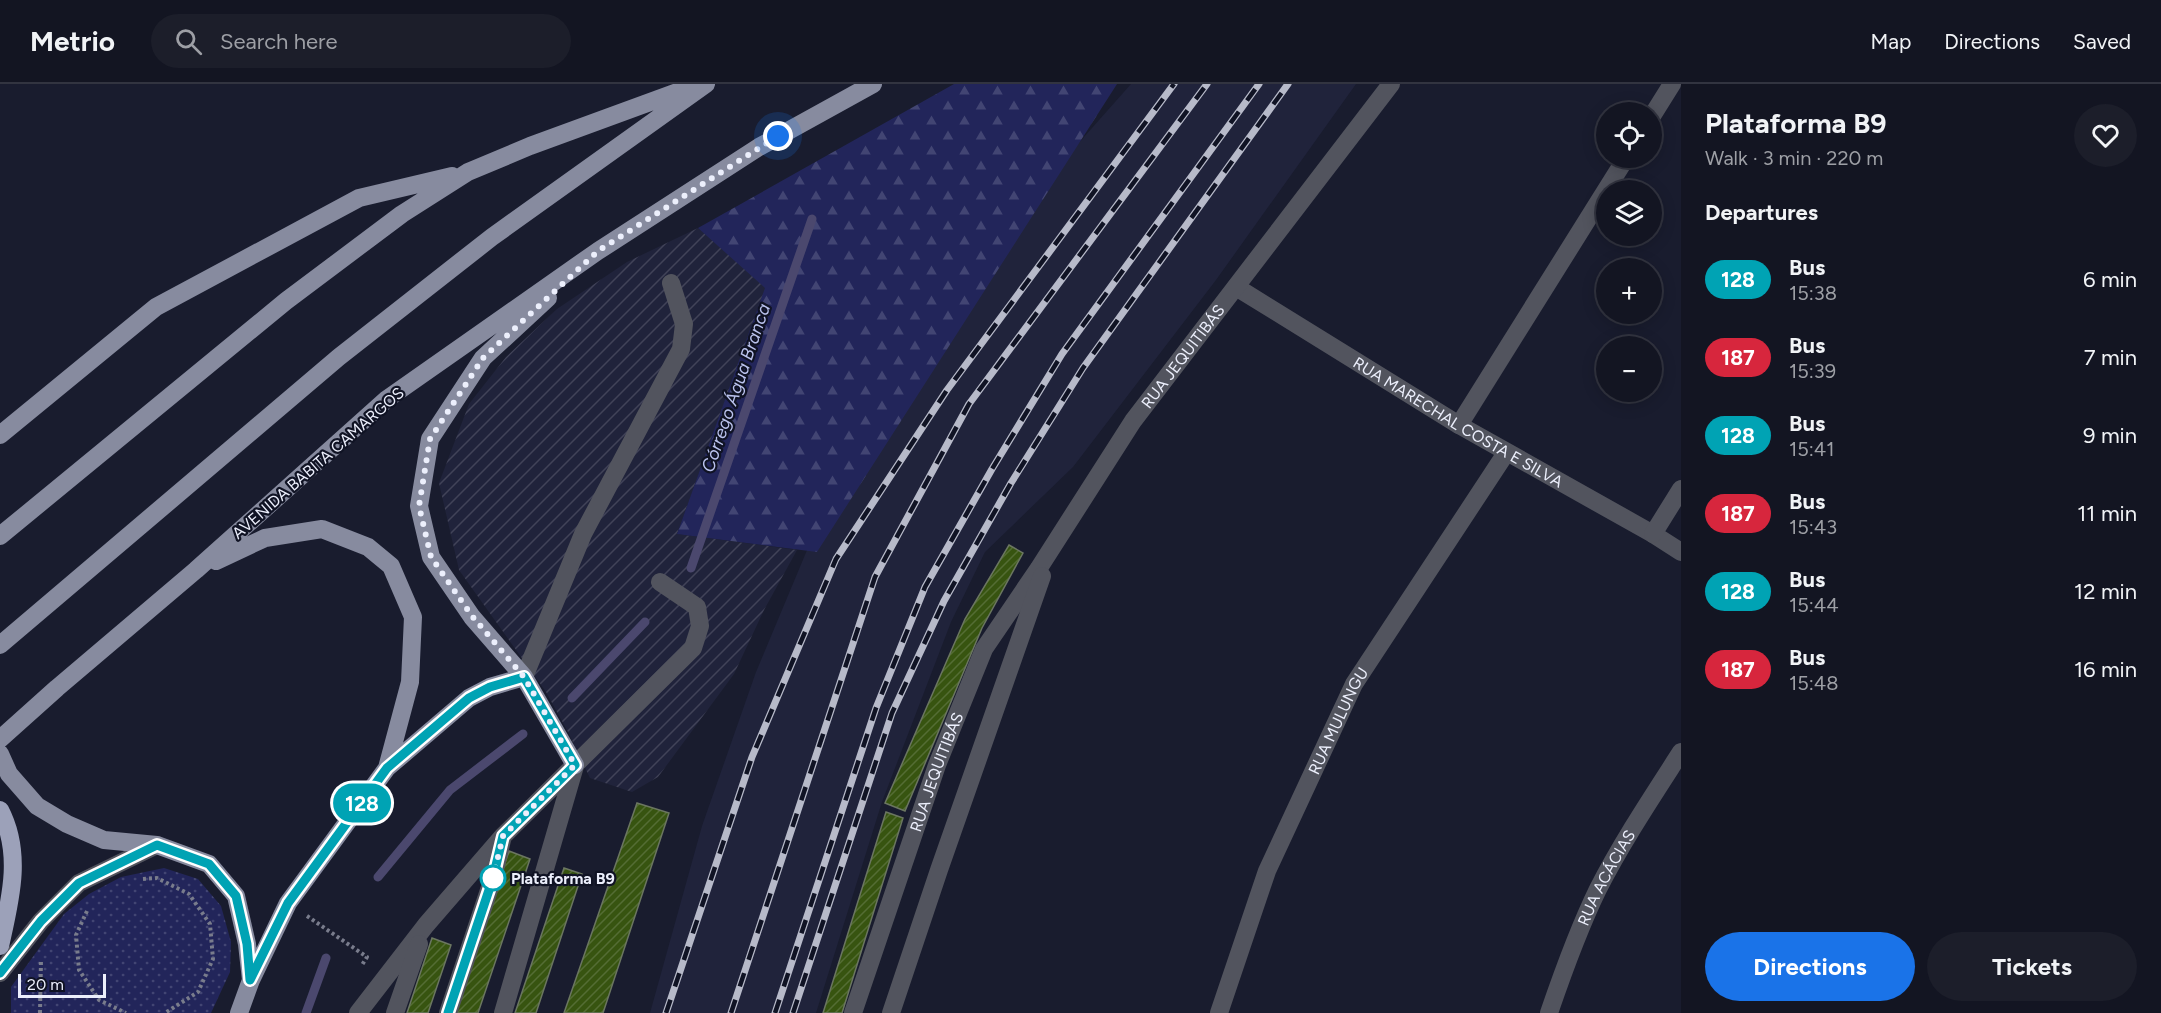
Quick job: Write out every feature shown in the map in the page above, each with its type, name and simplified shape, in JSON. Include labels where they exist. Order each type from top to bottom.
[{"type":"highway","points":[[0,810],[13,851],[12,889],[0,946]]},
{"type":"main road","points":[[0,435],[156,307],[359,198],[468,172],[530,146],[698,84]]},
{"type":"main road","points":[[0,645],[348,350],[492,237],[706,84]]},
{"type":"main road","name":"AVENIDA BABITA CAMARGOS","points":[[0,739],[196,570],[387,399],[598,251],[759,147],[873,84]]},
{"type":"main road","points":[[0,536],[286,301],[402,214],[468,172]]},
{"type":"main road","points":[[575,765],[524,677],[472,616],[431,557],[419,506],[430,439],[483,358],[598,251]]},
{"type":"main road","points":[[196,570],[265,538],[322,529],[368,547],[391,566],[413,617],[410,682],[387,768]]},
{"type":"main road","points":[[239,1013],[250,980],[288,903],[387,768],[469,698],[490,687],[524,677]]},
{"type":"main road","points":[[0,754],[9,774],[37,806],[67,824],[104,840],[157,845],[209,864],[236,896],[247,944],[250,980]]},
{"type":"street","name":"RUA JEQUITIBÁS","points":[[853,1013],[938,765],[984,649],[1133,421],[1391,84]]},
{"type":"street","points":[[1661,102],[1672,84]]},
{"type":"street","points":[[1459,425],[1620,168]]},
{"type":"street","points":[[524,677],[583,534],[681,349],[684,324],[671,283]]},
{"type":"street","name":"RUA MARECHAL COSTA E SILVA","points":[[1236,287],[1506,453],[1653,534],[1681,552]]},
{"type":"street","name":"RUA MULUNGU","points":[[1219,1013],[1267,871],[1354,684],[1506,453]]},
{"type":"street","points":[[1653,534],[1681,489]]},
{"type":"street","name":"RUA JEQUITIBÁS","points":[[891,1013],[942,859],[1053,546]]},
{"type":"street","points":[[358,1013],[426,925],[503,836],[693,648],[700,626],[697,607],[660,582]]},
{"type":"street","name":"RUA ACÁCIAS","points":[[1549,1013],[1559,983],[1598,890],[1642,813],[1681,752]]},
{"type":"street","points":[[503,1013],[575,765]]},
{"type":"street","points":[[448,1013],[493,878],[503,836]]},
{"type":"street","points":[[0,973],[41,921],[79,883],[157,845]]},
{"type":"street","points":[[395,1013],[426,925]]},
{"type":"path","points":[[139,880],[157,878],[189,894],[210,924],[213,959],[198,992],[165,1013]]},
{"type":"path","points":[[92,902],[76,934],[79,970],[99,1000],[126,1013]]},
{"type":"path","points":[[288,903],[367,957],[362,966]]},
{"type":"shaded area","points":[[1131,84],[1356,84],[1216,280],[1073,467],[985,552],[951,622],[882,802],[816,1013],[650,1013],[702,826],[756,672],[833,488],[1014,216]]},
{"type":"shaded area","points":[[698,228],[766,287],[677,534],[797,550],[764,610],[734,674],[658,777],[632,792],[590,778],[546,692],[459,570],[439,483],[469,404],[506,357],[557,309],[627,262]]},
{"type":"green space","points":[[954,84],[1117,84],[817,552],[677,534],[765,288],[698,228]]},
{"type":"green space","points":[[164,868],[198,879],[221,906],[231,942],[230,972],[211,1013],[11,1013],[11,987],[64,914],[89,894],[121,877]]},
{"type":"building","points":[[1009,545],[1023,553],[982,628],[905,811],[885,803],[965,619]]},
{"type":"building","points":[[637,803],[669,813],[603,1013],[564,1013]]},
{"type":"building","points":[[886,812],[903,818],[842,1013],[823,1013]]},
{"type":"building","points":[[509,851],[530,859],[478,1013],[455,1013]]},
{"type":"building","points":[[564,868],[582,874],[536,1013],[515,1013]]},
{"type":"building","points":[[432,938],[451,945],[428,1013],[407,1013]]},
{"type":"waterway","name":"Córrego Água Branca","points":[[691,568],[812,219]]},
{"type":"waterway","name":"Córrego Água Branca","points":[[572,698],[645,622]]},
{"type":"waterway","name":"Córrego Água Branca","points":[[378,877],[450,790],[523,734]]},
{"type":"waterway","points":[[306,1013],[326,958]]},
{"type":"railway","points":[[666,1013],[752,757],[836,559],[947,390],[1174,84]]},
{"type":"railway","points":[[731,1013],[875,577],[969,404],[1207,84]]},
{"type":"railway","points":[[775,1013],[876,708],[925,587],[992,469],[1062,354],[1259,84]]},
{"type":"railway","points":[[793,1013],[892,713],[944,601],[1011,483],[1083,368],[1288,84]]},
{"type":"bus line","name":"128","points":[[0,973],[41,921],[79,883],[157,845],[209,864],[236,896],[247,944],[250,980],[288,903],[387,768],[469,698],[490,687],[524,677],[575,765],[503,836],[493,878],[448,1013]]},
{"type":"place","name":"Plataforma B9","points":[[493,878]]},
{"type":"route","points":[[493,878],[503,836],[575,765],[524,677],[472,616],[431,557],[419,506],[430,439],[483,358],[598,251],[778,136]]}]
